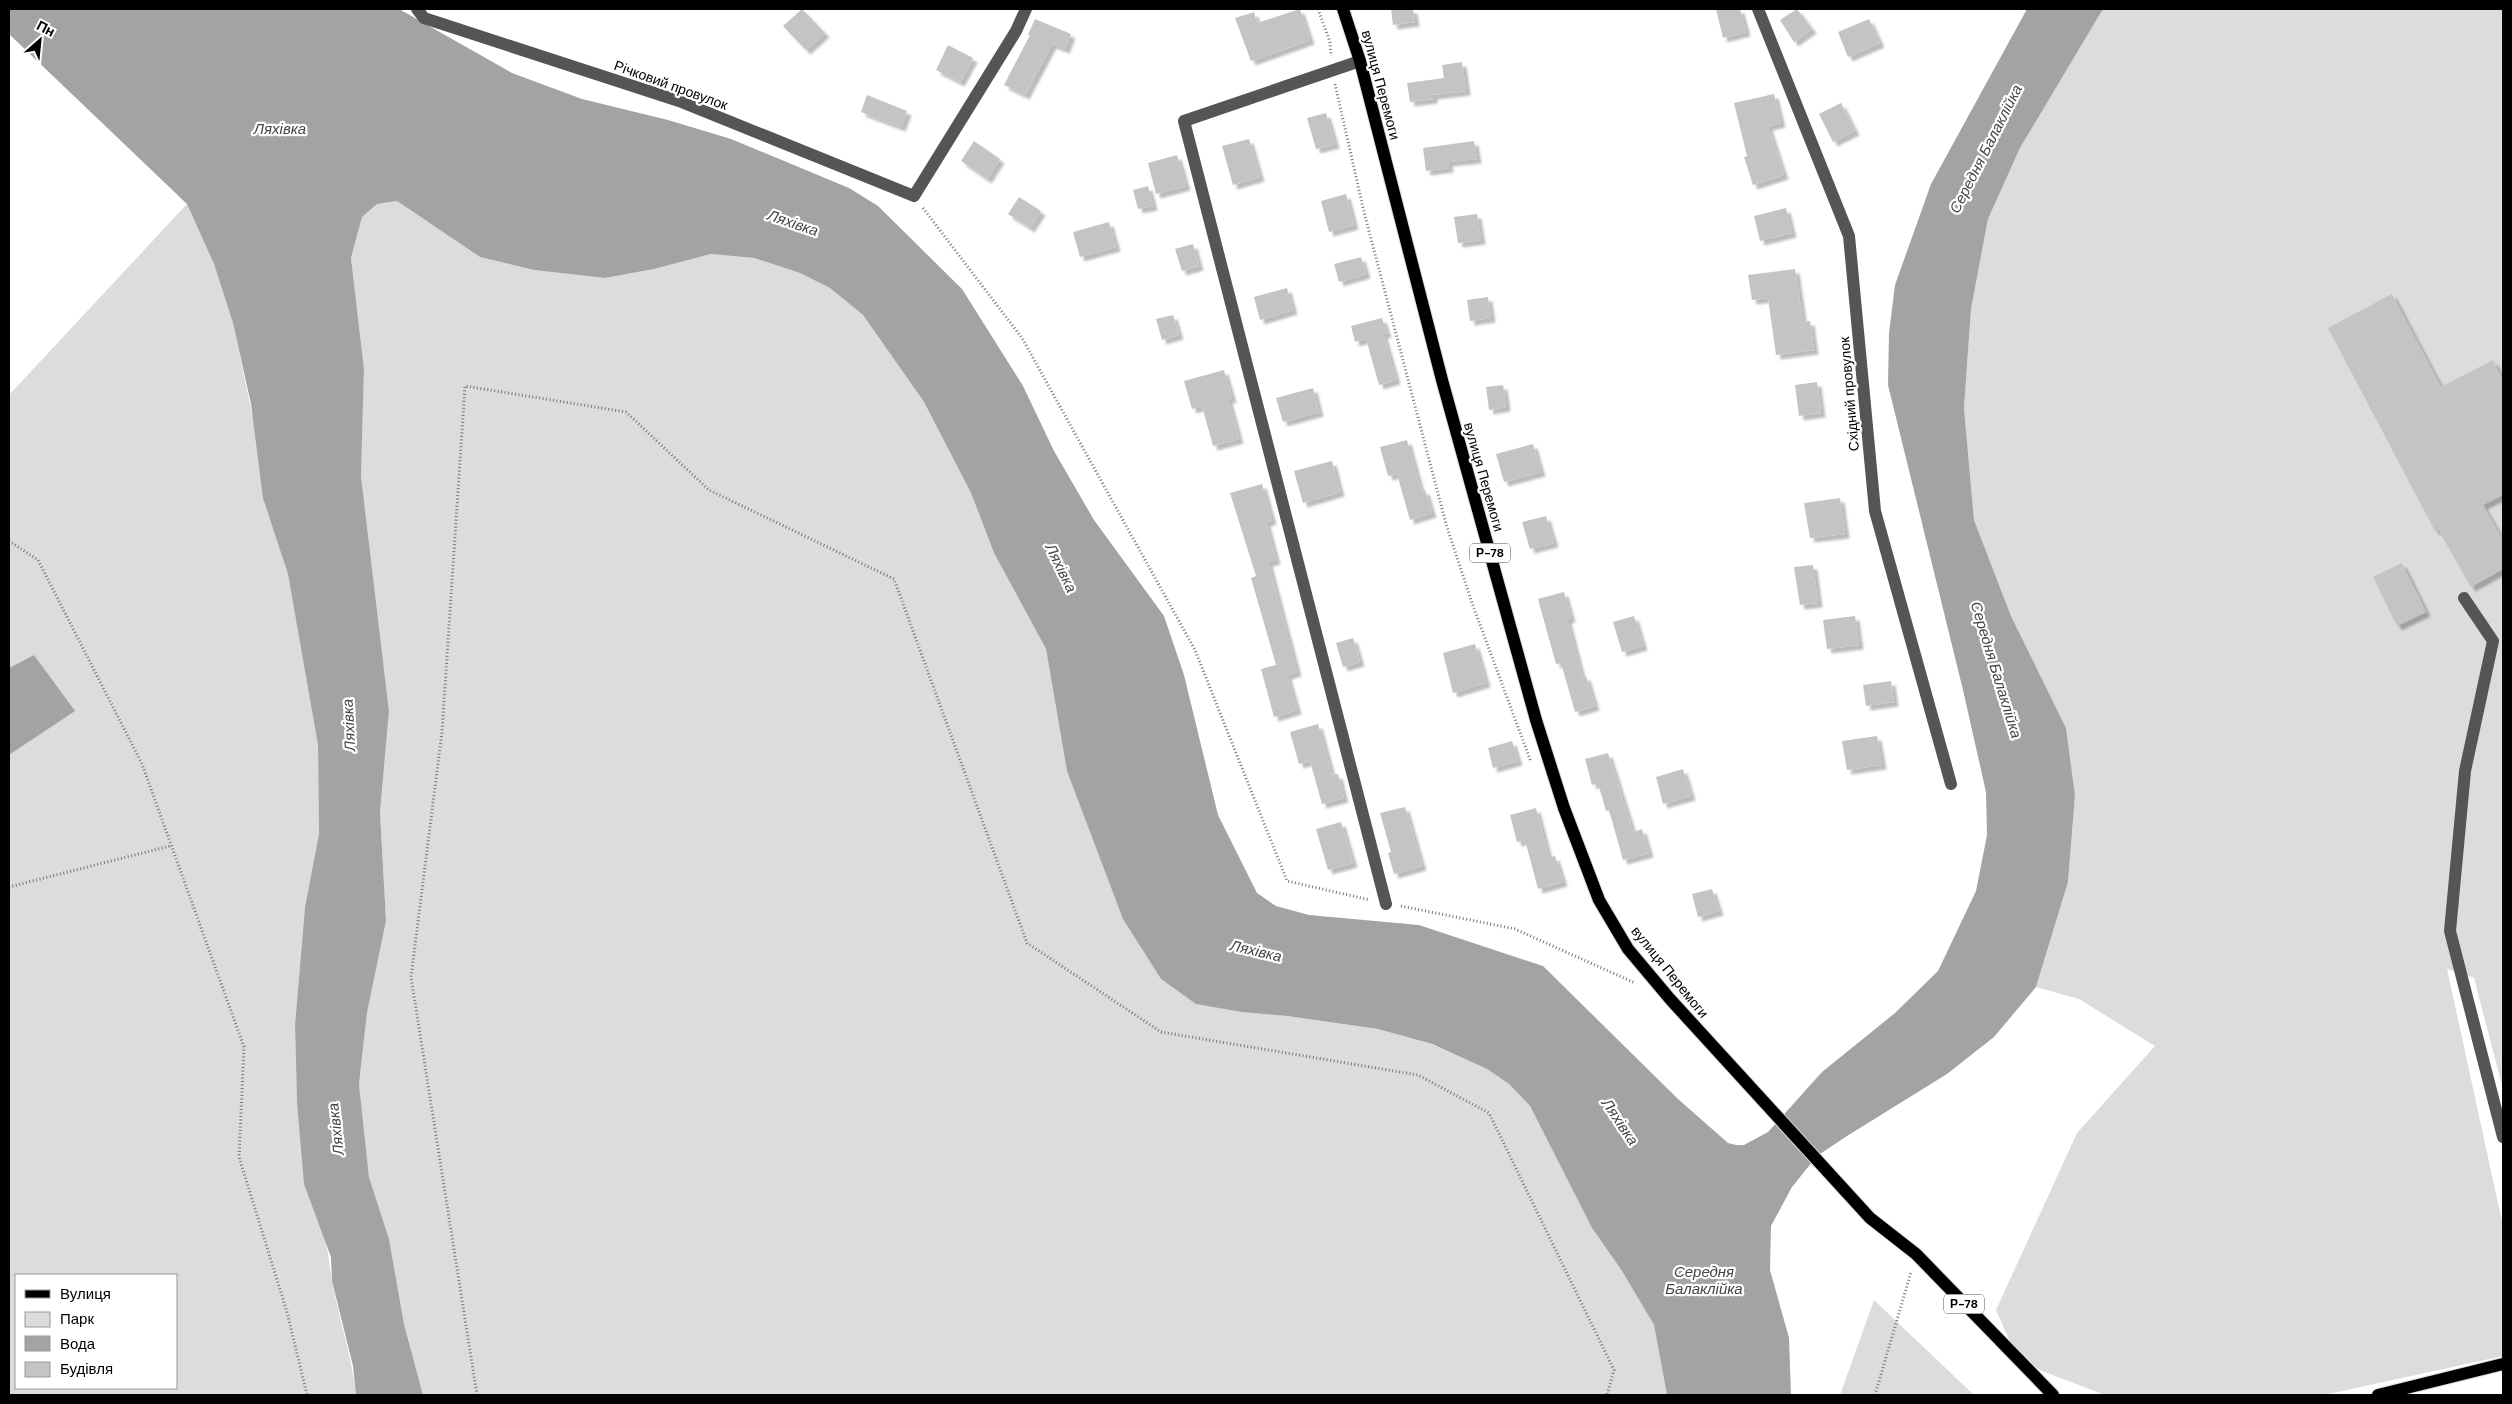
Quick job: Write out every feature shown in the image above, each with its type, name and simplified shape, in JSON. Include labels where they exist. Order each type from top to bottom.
[{"type":"main road","name":"вулиця Перемоги","points":[[1343,9],[1360,61],[1442,380],[1536,720],[1564,808],[1599,900],[1628,949],[1722,1057],[1870,1218],[1916,1254]]},
{"type":"main road","name":"Р-78","points":[[1916,1254],[2053,1395]]},
{"type":"main road","points":[[2378,1395],[2503,1364]]},
{"type":"street","name":"Річковий провулок","points":[[418,9],[424,18],[680,101],[914,196]]},
{"type":"street","points":[[914,196],[1016,31],[1026,9]]},
{"type":"street","name":"Східний провулок","points":[[1758,9],[1849,236],[1875,511],[1951,784]]},
{"type":"street","points":[[1360,61],[1184,121],[1386,904]]},
{"type":"street","points":[[2464,598],[2493,641],[2465,771],[2450,932],[2503,1137]]},
{"type":"path","points":[[914,196],[1022,338],[1195,650],[1287,881],[1386,904],[1515,929],[1638,984]]},
{"type":"path","points":[[477,1395],[411,977],[442,732],[465,386],[626,412],[709,490],[894,579],[1027,943],[1161,1032],[1418,1075],[1489,1113],[1614,1370],[1607,1395]]},
{"type":"path","points":[[9,541],[38,560],[142,764],[244,1047],[239,1157],[287,1312],[307,1395]]},
{"type":"path","points":[[9,887],[170,846]]},
{"type":"path","points":[[1875,1395],[1916,1254]]},
{"type":"green space","points":[[2103,9],[2503,9],[2503,1089],[2474,978],[2447,969],[2503,1226],[2503,1356],[2324,1395],[2105,1395],[2019,1362],[1996,1310],[2077,1133],[2155,1046],[2079,999],[2036,987],[2068,882],[2075,795],[2066,728],[2011,616],[1974,520],[1964,408],[1971,309],[1988,219],[2020,148]]},
{"type":"green space","points":[[397,201],[480,257],[534,270],[605,278],[654,269],[711,254],[754,258],[800,273],[830,288],[863,315],[924,402],[971,493],[994,553],[1046,649],[1067,771],[1161,979],[1197,1004],[1241,1012],[1287,1016],[1378,1029],[1431,1044],[1487,1069],[1509,1084],[1530,1106],[1592,1228],[1622,1271],[1654,1325],[1667,1395],[423,1395],[404,1324],[389,1239],[369,1177],[359,1084],[367,1013],[386,921],[380,812],[389,711],[361,476],[364,369],[351,258],[362,217],[377,204]]},
{"type":"green space","points":[[187,204],[214,264],[233,323],[279,544],[288,574],[318,745],[319,834],[305,907],[295,1025],[297,1102],[332,1281],[352,1366],[356,1395],[9,1395],[9,755],[74,711],[34,655],[9,668],[9,395]]},
{"type":"green space","points":[[1874,1300],[1974,1395],[1840,1395]]},
{"type":"water","name":"Ляхівка","points":[[9,9],[399,9],[512,73],[582,99],[668,120],[731,139],[849,188],[878,206],[962,289],[1023,386],[1054,451],[1094,520],[1164,616],[1184,675],[1218,815],[1257,893],[1276,906],[1309,915],[1419,925],[1543,966],[1678,1099],[1728,1143],[1744,1145],[1768,1132],[1822,1072],[1895,1013],[1938,971],[1976,891],[1987,835],[1986,792],[1963,690],[1888,385],[1889,333],[1895,285],[1931,184],[2027,9],[2103,9],[2020,148],[1988,219],[1971,309],[1964,408],[1974,520],[2011,616],[2066,728],[2075,795],[2068,882],[2036,987],[1994,1037],[1947,1074],[1817,1156],[1792,1187],[1771,1226],[1770,1270],[1789,1338],[1791,1395],[1667,1395],[1654,1325],[1622,1271],[1592,1228],[1530,1106],[1509,1084],[1487,1069],[1432,1044],[1378,1029],[1287,1016],[1241,1012],[1196,1004],[1161,979],[1123,919],[1067,771],[1046,649],[994,553],[971,493],[924,402],[863,315],[830,288],[800,273],[754,258],[711,254],[654,269],[605,278],[534,270],[480,257],[397,201],[377,204],[362,217],[351,258],[364,369],[361,476],[389,711],[380,812],[386,921],[367,1013],[359,1084],[369,1177],[389,1239],[404,1324],[423,1395],[356,1395],[353,1366],[332,1281],[331,1257],[304,1184],[297,1102],[295,1025],[305,907],[319,834],[318,745],[288,574],[263,498],[251,404],[233,323],[214,264],[187,204],[9,34]]},
{"type":"water","points":[[34,655],[75,711],[9,755],[9,668]]},
{"type":"building","points":[[802,9],[825,33],[806,50],[783,26]]},
{"type":"building","points":[[1300,9],[1310,40],[1251,61],[1235,18],[1254,12],[1257,23]]},
{"type":"building","points":[[1391,9],[1413,9],[1415,22],[1393,25]]},
{"type":"building","points":[[1716,9],[1740,9],[1746,32],[1723,38]]},
{"type":"building","points":[[1797,9],[1812,29],[1794,42],[1780,20]]},
{"type":"building","points":[[1035,19],[1071,34],[1065,49],[1052,44],[1025,95],[1004,85],[1030,35],[1028,35]]},
{"type":"building","points":[[1869,19],[1880,43],[1848,57],[1838,32]]},
{"type":"building","points":[[948,45],[973,58],[960,82],[936,70]]},
{"type":"building","points":[[1462,62],[1466,91],[1433,95],[1433,99],[1410,102],[1407,83],[1444,78],[1442,65]]},
{"type":"building","points":[[1774,94],[1781,123],[1768,126],[1784,175],[1753,185],[1744,157],[1747,156],[1734,103]]},
{"type":"building","points":[[867,95],[907,111],[901,127],[861,112]]},
{"type":"building","points":[[1841,103],[1855,131],[1833,142],[1819,114]]},
{"type":"building","points":[[1326,113],[1335,144],[1316,149],[1307,118]]},
{"type":"building","points":[[1249,139],[1260,177],[1233,185],[1222,146]]},
{"type":"building","points":[[974,141],[1000,159],[987,179],[961,161]]},
{"type":"building","points":[[1474,141],[1477,159],[1448,162],[1449,168],[1426,171],[1423,148]]},
{"type":"building","points":[[1177,155],[1186,186],[1156,194],[1148,163]]},
{"type":"building","points":[[1148,186],[1153,206],[1138,209],[1133,190]]},
{"type":"building","points":[[1346,194],[1354,225],[1329,232],[1321,201]]},
{"type":"building","points":[[1019,197],[1041,211],[1030,228],[1008,214]]},
{"type":"building","points":[[1786,208],[1792,233],[1760,241],[1754,216]]},
{"type":"building","points":[[1477,214],[1481,240],[1458,243],[1454,217]]},
{"type":"building","points":[[1109,222],[1116,247],[1080,257],[1073,232]]},
{"type":"building","points":[[1193,244],[1199,266],[1182,271],[1175,249]]},
{"type":"building","points":[[1361,257],[1366,274],[1339,282],[1334,264]]},
{"type":"building","points":[[1795,269],[1803,322],[1810,321],[1814,350],[1776,355],[1768,298],[1752,300],[1748,275]]},
{"type":"building","points":[[1287,288],[1293,310],[1260,320],[1254,297]]},
{"type":"building","points":[[2392,294],[2441,387],[2493,360],[2503,380],[2503,495],[2483,505],[2503,540],[2503,569],[2471,587],[2438,529],[2435,531],[2328,328]]},
{"type":"building","points":[[1488,297],[1491,318],[1470,321],[1467,300]]},
{"type":"building","points":[[1173,315],[1179,335],[1162,340],[1156,319]]},
{"type":"building","points":[[1382,318],[1387,333],[1383,334],[1396,380],[1379,385],[1366,339],[1355,342],[1351,326]]},
{"type":"building","points":[[1224,370],[1232,398],[1228,399],[1239,439],[1213,446],[1202,406],[1192,409],[1184,381]]},
{"type":"building","points":[[1817,382],[1821,413],[1799,416],[1795,385]]},
{"type":"building","points":[[1503,385],[1506,407],[1489,410],[1486,387]]},
{"type":"building","points":[[1313,388],[1319,412],[1283,422],[1276,398]]},
{"type":"building","points":[[1407,440],[1421,491],[1425,490],[1432,513],[1410,520],[1397,474],[1388,476],[1380,447]]},
{"type":"building","points":[[1533,444],[1541,472],[1504,482],[1496,454]]},
{"type":"building","points":[[1332,461],[1340,492],[1303,503],[1294,471]]},
{"type":"building","points":[[1262,484],[1272,520],[1266,522],[1276,560],[1268,562],[1297,672],[1287,675],[1297,710],[1274,717],[1261,669],[1276,665],[1251,578],[1256,576],[1230,493]]},
{"type":"building","points":[[1840,498],[1845,534],[1810,538],[1804,503]]},
{"type":"building","points":[[1546,516],[1554,543],[1530,549],[1522,522]]},
{"type":"building","points":[[2402,563],[2426,612],[2397,626],[2373,577]]},
{"type":"building","points":[[1813,565],[1818,603],[1800,605],[1794,567]]},
{"type":"building","points":[[1564,592],[1571,618],[1567,619],[1582,677],[1586,676],[1595,706],[1575,712],[1561,663],[1556,664],[1538,599]]},
{"type":"building","points":[[1634,616],[1643,646],[1622,652],[1613,622]]},
{"type":"building","points":[[1855,616],[1859,645],[1827,649],[1823,620]]},
{"type":"building","points":[[1353,638],[1360,662],[1343,667],[1336,643]]},
{"type":"building","points":[[1475,644],[1486,683],[1453,693],[1443,653]]},
{"type":"building","points":[[1891,681],[1894,702],[1866,706],[1863,685]]},
{"type":"building","points":[[1318,724],[1332,775],[1338,774],[1344,798],[1322,804],[1310,761],[1299,764],[1290,732]]},
{"type":"building","points":[[1877,736],[1882,765],[1847,770],[1842,741]]},
{"type":"building","points":[[1512,741],[1518,761],[1493,768],[1488,748]]},
{"type":"building","points":[[1608,753],[1633,832],[1642,829],[1649,853],[1623,860],[1609,810],[1606,811],[1598,783],[1592,785],[1585,759]]},
{"type":"building","points":[[1683,769],[1691,796],[1663,804],[1656,777]]},
{"type":"building","points":[[1405,807],[1422,866],[1394,874],[1388,853],[1391,852],[1380,813]]},
{"type":"building","points":[[1536,808],[1549,858],[1555,856],[1563,882],[1538,889],[1525,840],[1517,842],[1510,815]]},
{"type":"building","points":[[1341,822],[1353,863],[1328,870],[1316,829]]},
{"type":"building","points":[[1712,889],[1719,911],[1698,917],[1692,894]]},
{"type":"water label","name":"Середня Балаклійка","points":[[1986,149]]},
{"type":"water label","name":"Середня Балаклійка","points":[[1996,670]]},
{"type":"water label","name":"Середня Балаклійка","points":[[1704,1280]]}]
